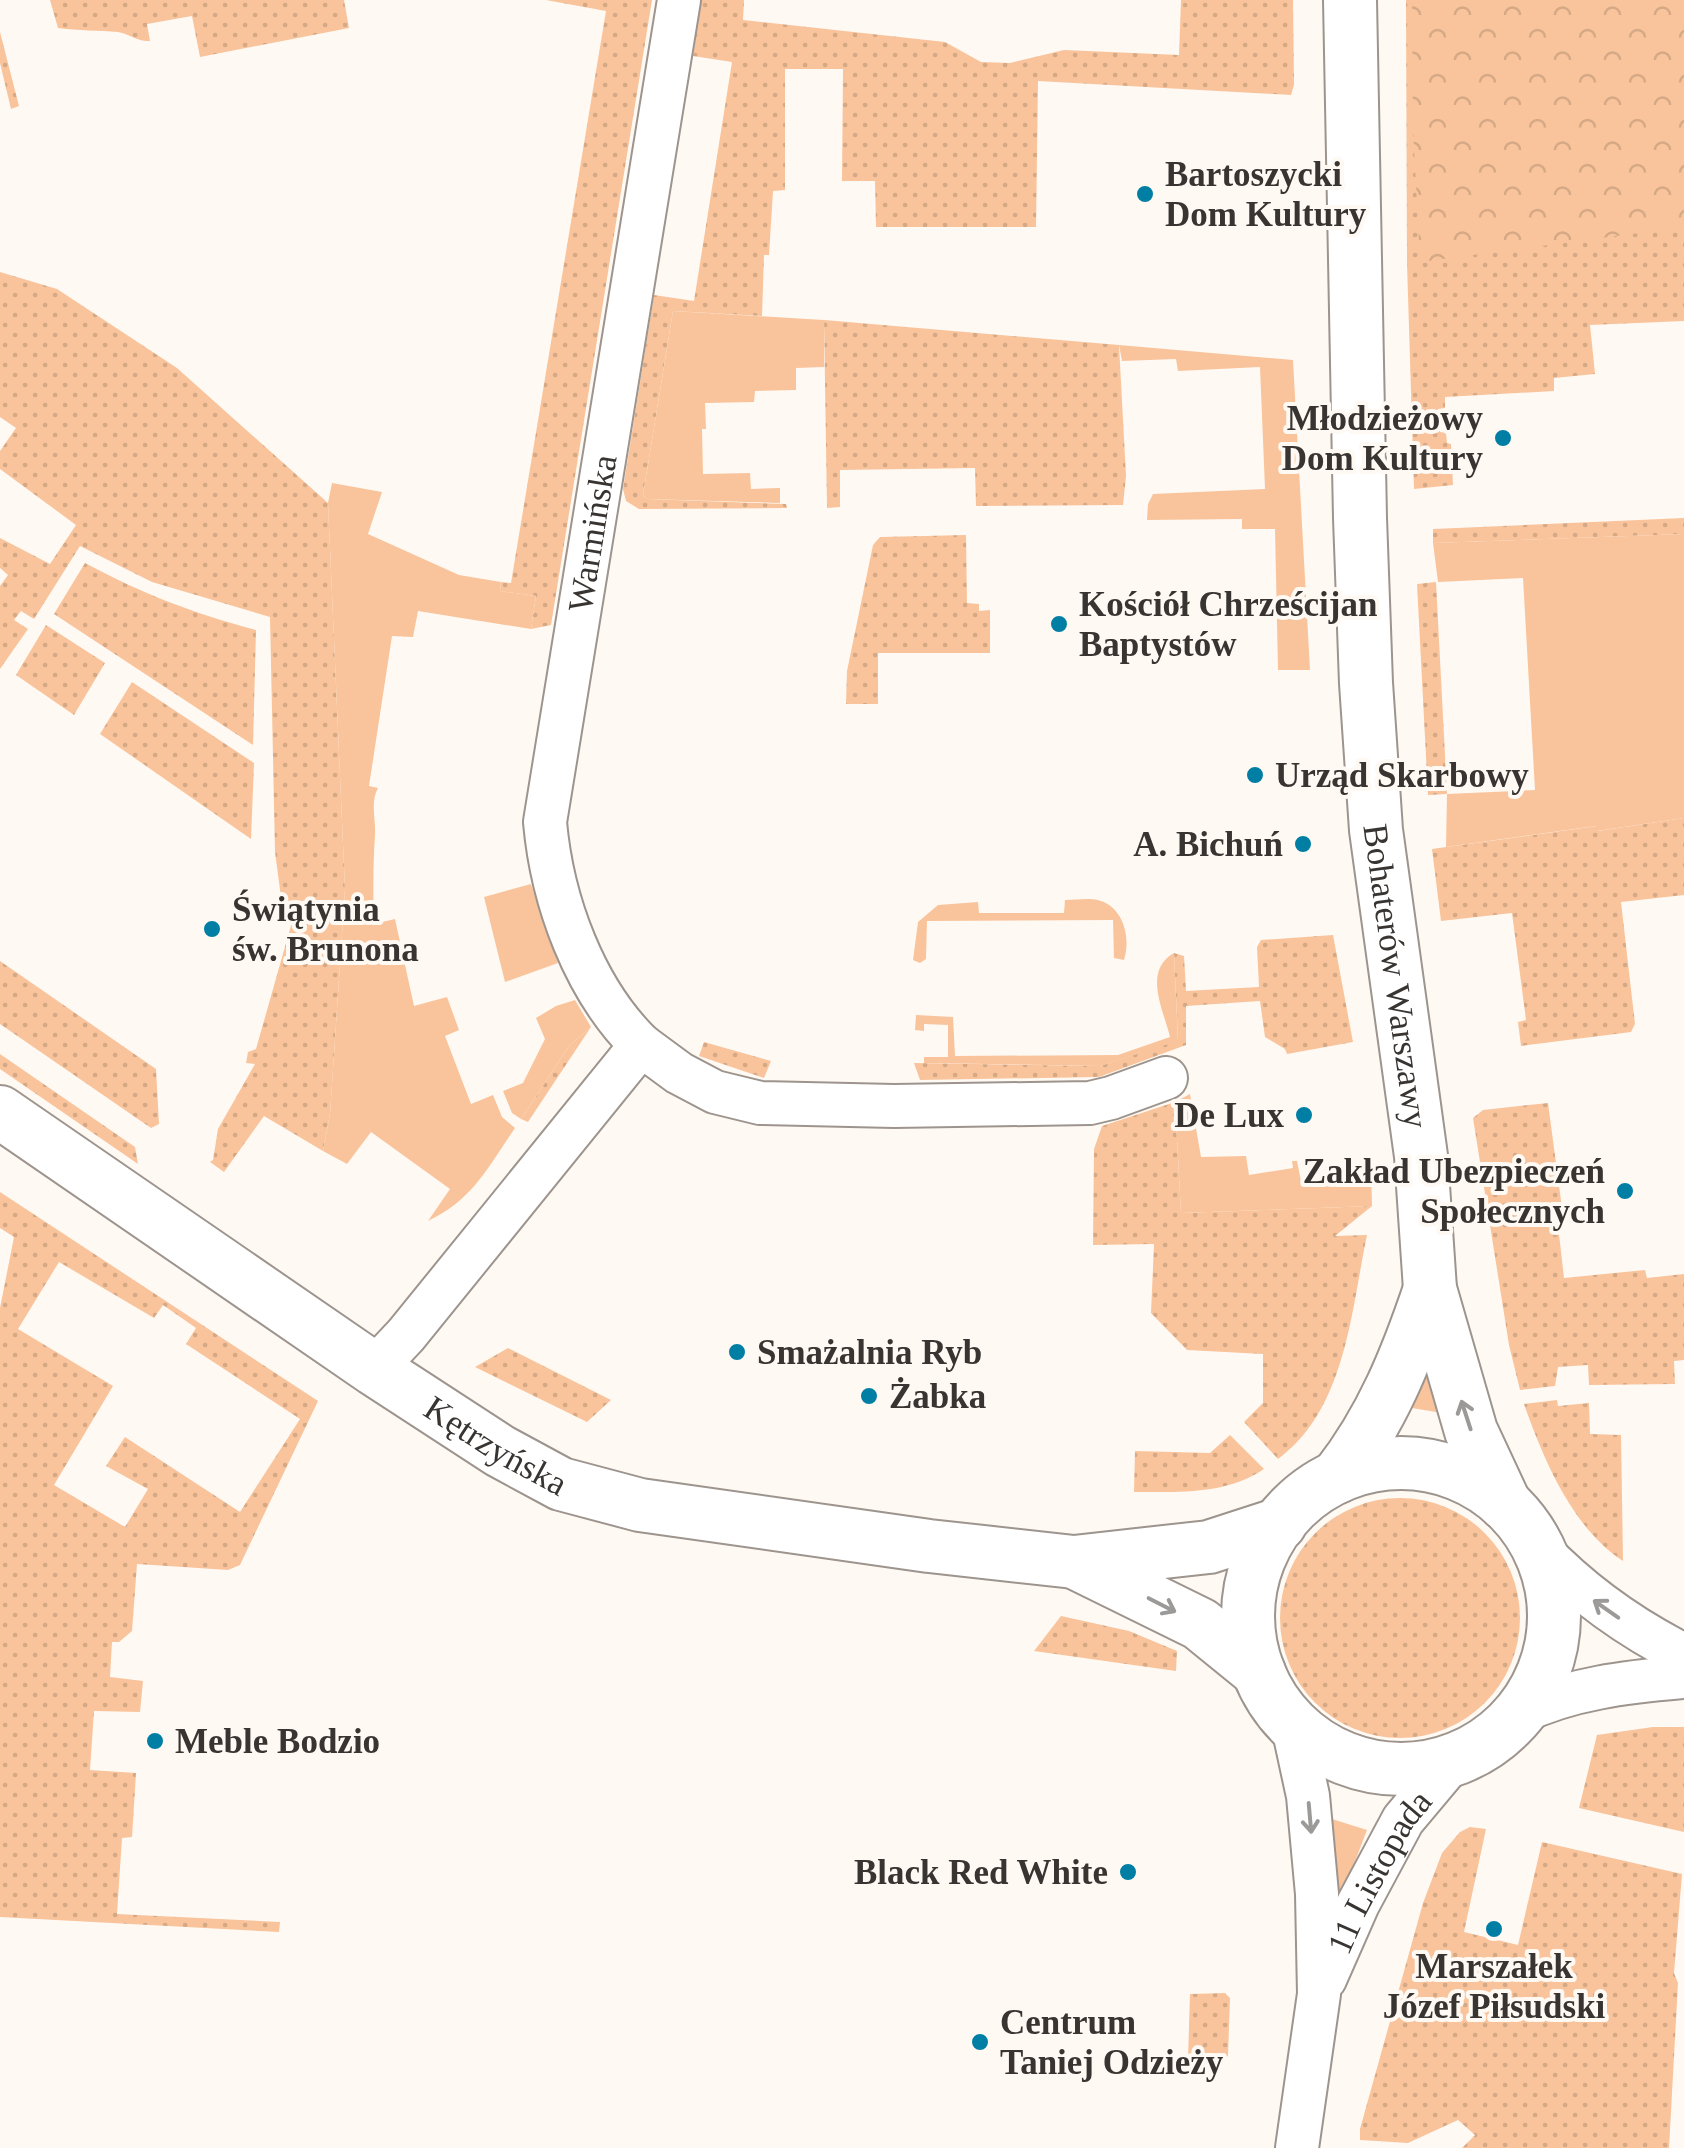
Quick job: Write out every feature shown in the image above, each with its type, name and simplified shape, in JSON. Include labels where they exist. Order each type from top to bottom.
[{"type":"street","name":"Warmińska","points":[[680,0],[545,822],[557,889],[593,982],[608,1008],[641,1045],[679,1073],[715,1092],[760,1103],[877,1106],[1090,1102],[1166,1078]]},
{"type":"street","name":"Bohaterów Warszawy","points":[[1350,0],[1360,518],[1371,768],[1386,912],[1421,1156],[1430,1289],[1471,1431],[1505,1504]]},
{"type":"street","points":[[374,1369],[406,1336],[641,1045]]},
{"type":"street","name":"Kętrzyńska","points":[[0,1112],[374,1369],[500,1452],[560,1484],[640,1505],[929,1546],[1074,1562],[1209,1547],[1280,1524]]},
{"type":"street","name":"Bohaterów Warszawy","points":[[1338,1477],[1380,1416],[1408,1355],[1430,1289]]},
{"type":"street","points":[[1538,1548],[1553,1597],[1553,1634],[1544,1671],[1519,1713],[1489,1741],[1455,1758],[1412,1768],[1363,1764],[1318,1744],[1292,1722],[1259,1672],[1250,1636],[1249,1602],[1261,1554],[1300,1502],[1338,1477],[1374,1466],[1423,1465],[1470,1480],[1505,1504],[1538,1548],[1574,1585],[1684,1655]]},
{"type":"street","name":"Kętrzyńska","points":[[1074,1562],[1200,1624],[1259,1672]]},
{"type":"street","points":[[1519,1713],[1550,1698],[1591,1688],[1684,1678]]},
{"type":"street","name":"11 Listopada","points":[[1292,1722],[1308,1796],[1319,1994],[1297,2148]]},
{"type":"street","name":"11 Listopada","points":[[1319,1994],[1358,1904],[1403,1820],[1455,1758]]},
{"type":"green space","points":[[50,0],[344,0],[349,28],[200,57],[192,16],[147,24],[150,41],[146,41],[118,32],[58,28]]},
{"type":"green space","points":[[546,0],[652,0],[551,625],[531,629],[536,596],[500,591],[501,582],[511,583],[606,11]]},
{"type":"green space","points":[[701,0],[744,0],[743,20],[945,42],[981,62],[1010,63],[1064,50],[1179,55],[1181,0],[1293,0],[1294,85],[1291,95],[1038,81],[1036,227],[876,227],[875,181],[842,181],[843,69],[785,69],[785,190],[773,191],[769,255],[764,255],[762,316],[673,311],[643,495],[647,499],[786,504],[787,508],[639,509],[626,501],[623,489],[654,295],[694,301],[732,62],[693,56]]},
{"type":"green space","points":[[1406,0],[1653,0],[1684,128],[1684,321],[1590,325],[1595,374],[1554,378],[1554,391],[1445,397],[1445,408],[1438,409],[1440,432],[1446,433],[1447,443],[1451,444],[1453,485],[1414,489],[1407,263]]},
{"type":"green space","points":[[1412,0],[1684,0],[1684,227],[1420,262]]},
{"type":"green space","points":[[0,32],[19,106],[11,109],[0,63]]},
{"type":"green space","points":[[0,272],[57,289],[177,368],[328,503],[345,889],[330,1114],[323,1151],[264,1116],[224,1172],[210,1162],[218,1129],[255,1064],[246,1063],[248,1052],[256,1049],[292,922],[284,920],[275,852],[270,617],[152,582],[80,546],[34,619],[21,611],[14,620],[28,629],[0,669],[0,586],[8,575],[0,568],[0,538],[50,564],[76,525],[0,469],[0,451],[16,428],[0,417]]},
{"type":"green space","points":[[673,311],[824,320],[824,367],[796,368],[796,390],[755,391],[754,402],[705,403],[703,474],[750,473],[751,489],[780,488],[780,503],[647,499],[643,495]]},
{"type":"green space","points":[[824,320],[1119,345],[1126,476],[1123,505],[976,506],[975,468],[840,470],[840,507],[827,508]]},
{"type":"green space","points":[[1119,345],[1293,360],[1310,670],[1278,670],[1275,529],[1242,529],[1242,519],[1147,520],[1153,494],[1265,489],[1260,367],[1178,371],[1176,359],[1122,361]]},
{"type":"green space","points":[[332,483],[382,492],[368,534],[459,575],[501,582],[500,591],[536,596],[531,629],[418,611],[413,637],[392,636],[369,786],[378,788],[374,805],[374,924],[395,919],[414,1006],[447,997],[459,1030],[445,1036],[471,1104],[493,1095],[502,1117],[515,1128],[468,1193],[428,1221],[450,1189],[371,1132],[347,1164],[323,1151],[330,1114],[345,889],[328,503]]},
{"type":"green space","points":[[1684,518],[1684,534],[1433,543],[1433,529]]},
{"type":"green space","points":[[1684,534],[1684,818],[1446,847],[1447,794],[1535,790],[1523,578],[1438,582],[1433,543]]},
{"type":"green space","points":[[966,535],[967,603],[979,604],[979,611],[990,610],[990,653],[878,653],[878,704],[846,704],[847,671],[873,545],[880,537]]},
{"type":"green space","points":[[85,563],[168,602],[256,630],[253,745],[54,614]]},
{"type":"green space","points":[[1436,582],[1447,794],[1428,795],[1417,584]]},
{"type":"green space","points":[[46,625],[105,663],[74,715],[16,675]]},
{"type":"green space","points":[[132,682],[254,763],[251,839],[100,734]]},
{"type":"green space","points":[[1684,818],[1684,895],[1621,902],[1635,1024],[1631,1032],[1521,1046],[1518,1022],[1526,1020],[1512,913],[1441,921],[1432,849]]},
{"type":"green space","points":[[531,884],[558,963],[505,982],[484,897]]},
{"type":"green space","points":[[1065,900],[1098,900],[1114,909],[1126,933],[1124,960],[1114,958],[1113,920],[927,921],[926,959],[920,963],[913,960],[918,922],[938,905],[978,902],[979,913],[1064,913]]},
{"type":"green space","points":[[1333,935],[1353,1042],[1287,1054],[1265,1037],[1260,1001],[1186,1006],[1186,1045],[1099,1077],[920,1080],[914,1063],[1100,1066],[1178,1040],[1174,953],[1184,956],[1186,991],[1259,987],[1257,947],[1261,940]]},
{"type":"green space","points":[[1174,953],[1178,1041],[1100,1066],[924,1063],[924,1057],[948,1057],[948,1025],[924,1024],[924,1031],[915,1030],[916,1015],[953,1017],[955,1056],[1118,1055],[1170,1037],[1157,981],[1164,961]]},
{"type":"green space","points":[[0,961],[156,1069],[159,1124],[151,1128],[0,1024]]},
{"type":"green space","points":[[575,1000],[591,1027],[569,1046],[521,1119],[512,1113],[503,1091],[523,1083],[545,1039],[536,1018]]},
{"type":"green space","points":[[591,1027],[528,1122],[521,1119],[569,1046]]},
{"type":"green space","points":[[704,1042],[771,1061],[764,1078],[699,1056]]},
{"type":"green space","points":[[0,1054],[135,1147],[138,1164],[0,1069]]},
{"type":"green space","points":[[1190,1094],[1201,1157],[1246,1156],[1249,1175],[1293,1168],[1292,1161],[1297,1161],[1301,1181],[1326,1178],[1326,1170],[1371,1164],[1372,1206],[1181,1213],[1175,1102]]},
{"type":"green space","points":[[1175,1102],[1181,1213],[1372,1206],[1335,1236],[1367,1235],[1350,1326],[1332,1386],[1301,1438],[1278,1459],[1244,1422],[1263,1403],[1263,1354],[1187,1350],[1151,1313],[1154,1244],[1093,1245],[1094,1149],[1102,1126]]},
{"type":"green space","points":[[1548,1103],[1564,1223],[1558,1225],[1564,1278],[1645,1270],[1647,1278],[1684,1274],[1684,1360],[1674,1361],[1675,1384],[1589,1385],[1588,1365],[1558,1367],[1555,1386],[1520,1390],[1509,1345],[1473,1118],[1483,1110]]},
{"type":"green space","points":[[0,1192],[318,1401],[240,1565],[228,1570],[137,1564],[132,1631],[119,1642],[112,1642],[110,1677],[143,1681],[140,1712],[94,1711],[90,1770],[136,1773],[132,1837],[122,1838],[117,1914],[280,1922],[279,1932],[0,1917],[0,1308],[14,1237],[0,1228]],"holes":[[[59,1262],[154,1318],[163,1305],[196,1328],[186,1344],[300,1419],[240,1512],[125,1437],[106,1466],[148,1489],[125,1527],[54,1485],[113,1386],[18,1329]]]},
{"type":"green space","points":[[1424,1333],[1442,1413],[1406,1407]]},
{"type":"green space","points":[[508,1348],[611,1400],[587,1422],[475,1367]]},
{"type":"green space","points":[[1557,1400],[1558,1406],[1589,1403],[1590,1434],[1621,1435],[1623,1561],[1605,1547],[1574,1511],[1540,1447],[1524,1404]]},
{"type":"green space","points":[[1230,1435],[1264,1469],[1218,1488],[1134,1492],[1135,1451],[1210,1453]]},
{"type":"green space","points":[[1400,1498],[1446,1507],[1485,1533],[1511,1572],[1520,1618],[1511,1664],[1485,1703],[1446,1729],[1400,1738],[1354,1729],[1315,1703],[1289,1664],[1280,1618],[1289,1572],[1315,1533],[1354,1507]]},
{"type":"green space","points":[[1061,1616],[1129,1631],[1177,1651],[1176,1671],[1034,1651]]},
{"type":"green space","points":[[1684,1727],[1684,1832],[1579,1808],[1597,1735]]},
{"type":"green space","points":[[1332,1819],[1367,1830],[1335,1914]]},
{"type":"green space","points":[[1470,1827],[1486,1829],[1464,1932],[1518,1945],[1542,1842],[1682,1874],[1674,1973],[1678,1983],[1669,2148],[1462,2148],[1475,2135],[1458,2120],[1408,2143],[1360,2140],[1423,1903],[1442,1853],[1460,1832]]},
{"type":"green space","points":[[1225,1993],[1230,1998],[1228,2056],[1221,2061],[1188,2059],[1190,1994]]},
{"type":"place","name":"Bartoszycki Dom Kultury","points":[[1145,194]]},
{"type":"place","name":"Młodzieżowy Dom Kultury","points":[[1503,438]]},
{"type":"place","name":"Kościół Chrześcijan Baptystów","points":[[1059,624]]},
{"type":"place","name":"Urząd Skarbowy","points":[[1255,775]]},
{"type":"place","name":"A. Bichuń","points":[[1303,844]]},
{"type":"place","name":"Świątynia św. Brunona","points":[[212,929]]},
{"type":"place","name":"De Lux","points":[[1304,1115]]},
{"type":"place","name":"Zakład Ubezpieczeń Społecznych","points":[[1625,1191]]},
{"type":"place","name":"Smażalnia Ryb","points":[[737,1352]]},
{"type":"place","name":"Żabka","points":[[869,1396]]},
{"type":"place","name":"Meble Bodzio","points":[[155,1741]]},
{"type":"place","name":"Black Red White","points":[[1128,1872]]},
{"type":"place","name":"Marszałek Józef Piłsudski","points":[[1494,1929]]},
{"type":"place","name":"Centrum Taniej Odzieży","points":[[980,2042]]}]
